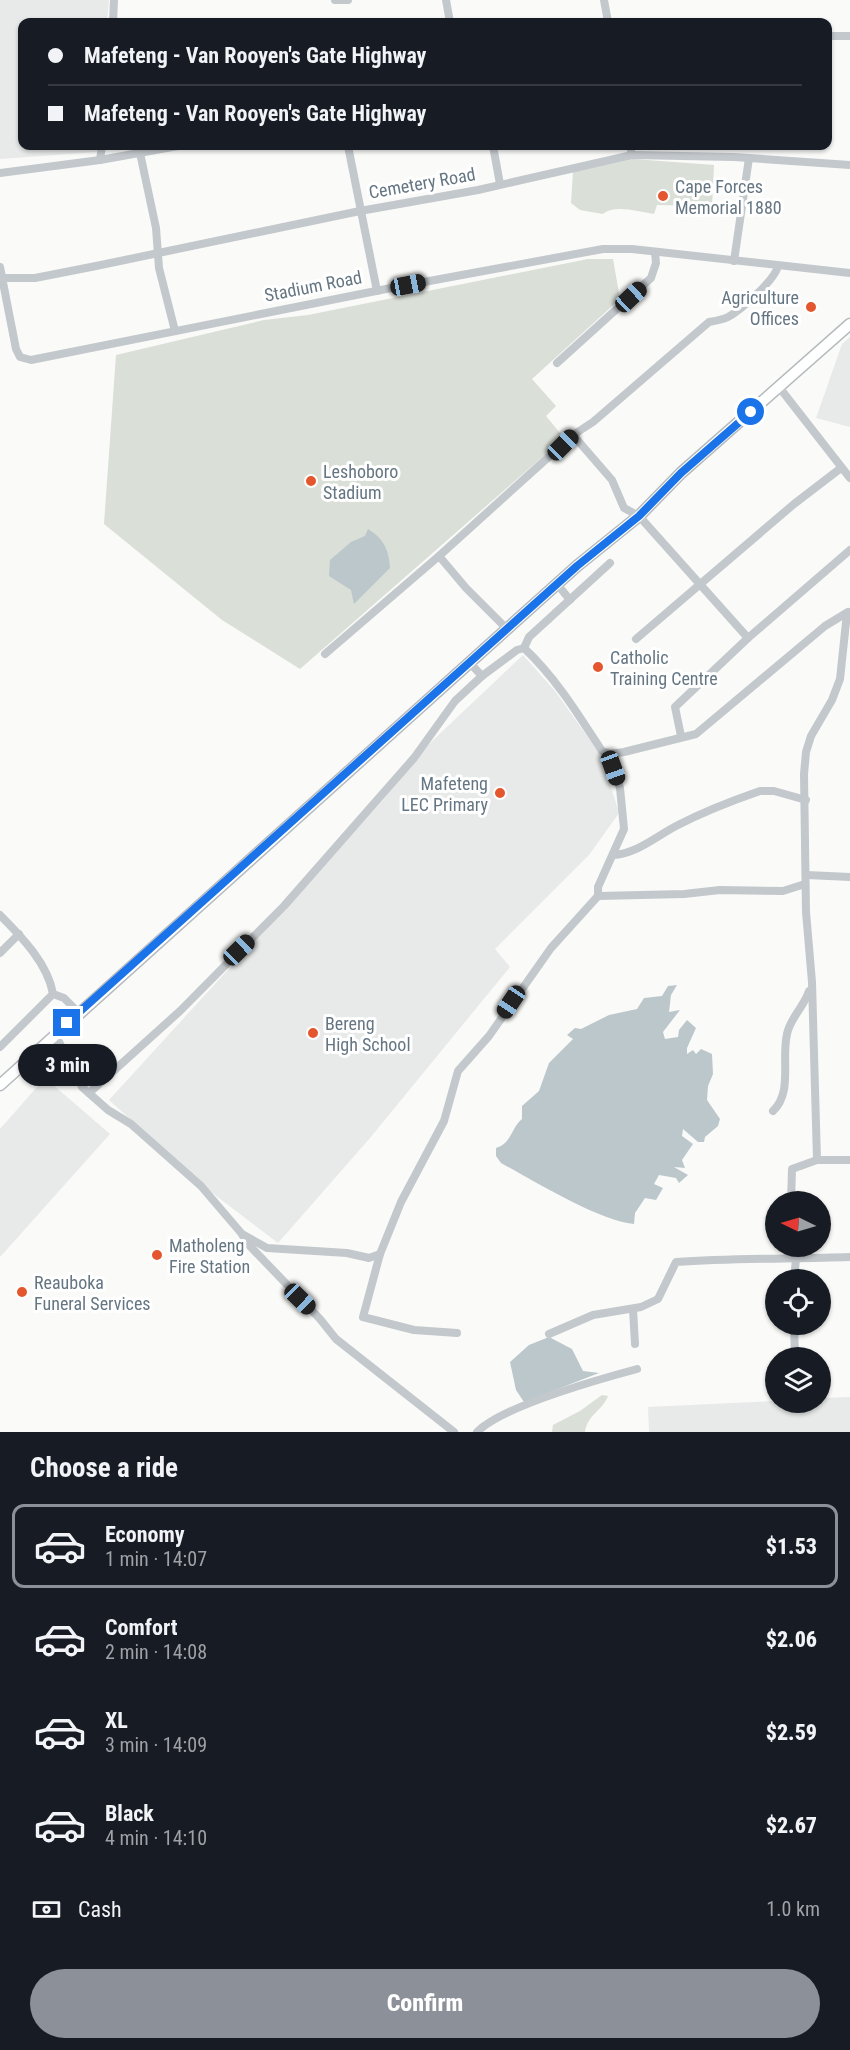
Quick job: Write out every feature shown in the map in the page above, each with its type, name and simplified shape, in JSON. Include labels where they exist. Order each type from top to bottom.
[{"type":"main road","points":[[0,1085],[78,1012],[557,584],[639,516],[681,473],[850,324]]},
{"type":"street","points":[[112,18],[114,0]]},
{"type":"street","points":[[335,0],[348,0]]},
{"type":"street","points":[[446,0],[449,18]]},
{"type":"street","points":[[604,0],[607,18]]},
{"type":"street","points":[[832,36],[850,36]]},
{"type":"street","points":[[100,160],[101,150]]},
{"type":"street","points":[[0,173],[156,150]]},
{"type":"street","points":[[349,150],[377,291]]},
{"type":"street","points":[[494,150],[500,184]]},
{"type":"street","points":[[631,150],[632,155]]},
{"type":"street","points":[[140,153],[156,228],[157,253],[165,298],[175,331]]},
{"type":"street","name":"Cemetery Road","points":[[2,278],[35,278],[632,155],[749,158],[850,165]]},
{"type":"street","points":[[734,261],[749,158]]},
{"type":"street","name":"Stadium Road","points":[[0,267],[10,323],[20,357],[31,360],[377,291],[603,249],[655,252],[850,273]]},
{"type":"street","points":[[556,363],[651,279],[656,263],[655,252]]},
{"type":"street","points":[[325,654],[439,556],[573,435],[593,422],[709,322],[729,316],[768,283],[777,274],[778,266]]},
{"type":"street","points":[[0,325],[10,323]]},
{"type":"street","points":[[779,387],[850,478]]},
{"type":"street","points":[[573,435],[612,480],[624,508],[639,516],[748,638]]},
{"type":"street","points":[[636,639],[700,583],[841,468]]},
{"type":"street","points":[[681,736],[675,707],[748,638],[850,550]]},
{"type":"street","points":[[439,556],[466,588],[507,629]]},
{"type":"street","points":[[89,1094],[180,1011],[284,906],[414,758],[455,701],[482,675],[517,650],[524,648],[529,637],[610,563]]},
{"type":"street","points":[[557,584],[570,600]]},
{"type":"street","points":[[524,648],[543,666],[566,696],[602,751],[610,754],[696,734],[825,626],[849,612]]},
{"type":"street","points":[[817,1160],[812,982],[806,880],[806,752],[810,736],[832,700],[840,679],[849,612]]},
{"type":"street","points":[[469,662],[482,675]]},
{"type":"street","points":[[457,1333],[414,1330],[363,1317],[380,1254],[400,1202],[444,1121],[458,1071],[489,1036],[550,948],[598,896],[598,887],[624,829],[620,788],[610,754]]},
{"type":"street","points":[[613,855],[627,852],[663,836],[689,820],[759,791],[774,791],[806,800]]},
{"type":"street","points":[[598,896],[684,894],[720,890],[783,891],[806,880],[850,877]]},
{"type":"street","points":[[0,915],[19,934],[50,976],[53,994]]},
{"type":"street","points":[[0,953],[19,934]]},
{"type":"street","points":[[773,1112],[785,1095],[785,1046],[788,1030],[806,1001],[812,982]]},
{"type":"street","points":[[53,994],[64,998],[78,1012]]},
{"type":"street","points":[[0,1047],[53,994]]},
{"type":"street","points":[[56,1034],[82,1087],[108,1110],[130,1124],[201,1186],[247,1243],[320,1319],[336,1339],[454,1432]]},
{"type":"street","points":[[791,1191],[792,1169],[817,1160],[850,1160]]},
{"type":"street","points":[[242,1234],[267,1248],[347,1253],[369,1258],[380,1254]]},
{"type":"street","points":[[549,1334],[593,1315],[633,1309],[658,1299],[676,1262],[735,1257],[796,1259],[850,1257]]},
{"type":"street","points":[[795,1269],[796,1259]]},
{"type":"street","points":[[633,1309],[634,1344]]},
{"type":"street","points":[[477,1432],[490,1422],[524,1407],[601,1377],[638,1369]]},
{"type":"shaded area","points":[[0,0],[109,0],[107,18],[18,18],[18,150],[97,150],[97,152],[0,159]]},
{"type":"shaded area","points":[[633,159],[714,165],[712,206],[657,205],[654,214],[621,209],[603,214],[580,210],[571,203],[573,172]]},
{"type":"shaded area","name":"Leshoboro Stadium","points":[[588,259],[613,259],[620,299],[532,379],[556,406],[546,416],[564,438],[300,669],[222,620],[104,524],[116,355],[264,320],[308,315]]},
{"type":"shaded area","points":[[850,337],[850,427],[816,418],[842,344]]},
{"type":"shaded area","points":[[368,529],[385,546],[390,568],[354,604],[351,590],[329,576],[330,560],[351,542],[365,536]]},
{"type":"shaded area","name":"Bereng High School","points":[[523,655],[555,691],[602,757],[619,813],[589,855],[495,949],[510,967],[370,1138],[278,1243],[215,1195],[109,1100],[383,800],[429,744]]},
{"type":"shaded area","points":[[677,985],[671,995],[669,1012],[680,1010],[663,1032],[665,1039],[678,1037],[679,1030],[687,1020],[696,1028],[687,1048],[687,1054],[693,1050],[696,1054],[701,1049],[712,1054],[713,1074],[708,1086],[707,1100],[720,1119],[718,1126],[705,1137],[704,1142],[698,1142],[683,1129],[682,1136],[693,1144],[682,1160],[685,1168],[674,1167],[688,1175],[679,1183],[676,1178],[659,1175],[654,1184],[663,1188],[656,1200],[645,1198],[635,1213],[634,1224],[603,1216],[585,1208],[501,1163],[496,1156],[496,1148],[505,1143],[522,1119],[522,1106],[539,1091],[549,1063],[573,1039],[567,1035],[575,1028],[581,1029],[609,1015],[637,1009],[644,998],[662,996],[668,986]]},
{"type":"shaded area","points":[[45,1078],[110,1134],[0,1257],[0,1129]]},
{"type":"shaded area","points":[[549,1337],[572,1349],[583,1371],[599,1373],[524,1402],[516,1390],[510,1362],[529,1345]]},
{"type":"shaded area","points":[[602,1395],[608,1396],[606,1401],[589,1421],[585,1432],[552,1432],[553,1425],[580,1411]]},
{"type":"shaded area","points":[[850,1397],[850,1432],[649,1432],[648,1407],[765,1401],[765,1413],[831,1413],[831,1398]]},
{"type":"place","name":"Cape Forces Memorial 1880","points":[[663,196]]},
{"type":"place","name":"Agriculture Offices","points":[[811,307]]},
{"type":"place","name":"Leshoboro Stadium","points":[[311,481]]},
{"type":"place","name":"Catholic Training Centre","points":[[598,667]]},
{"type":"place","name":"Mafeteng LEC Primary","points":[[500,793]]},
{"type":"place","name":"Bereng High School","points":[[313,1033]]},
{"type":"place","name":"Matholeng Fire Station","points":[[157,1255]]},
{"type":"place","name":"Reauboka Funeral Services","points":[[22,1292]]},
{"type":"route","points":[[67,1023],[577,566],[639,516],[681,473],[751,412]]}]
